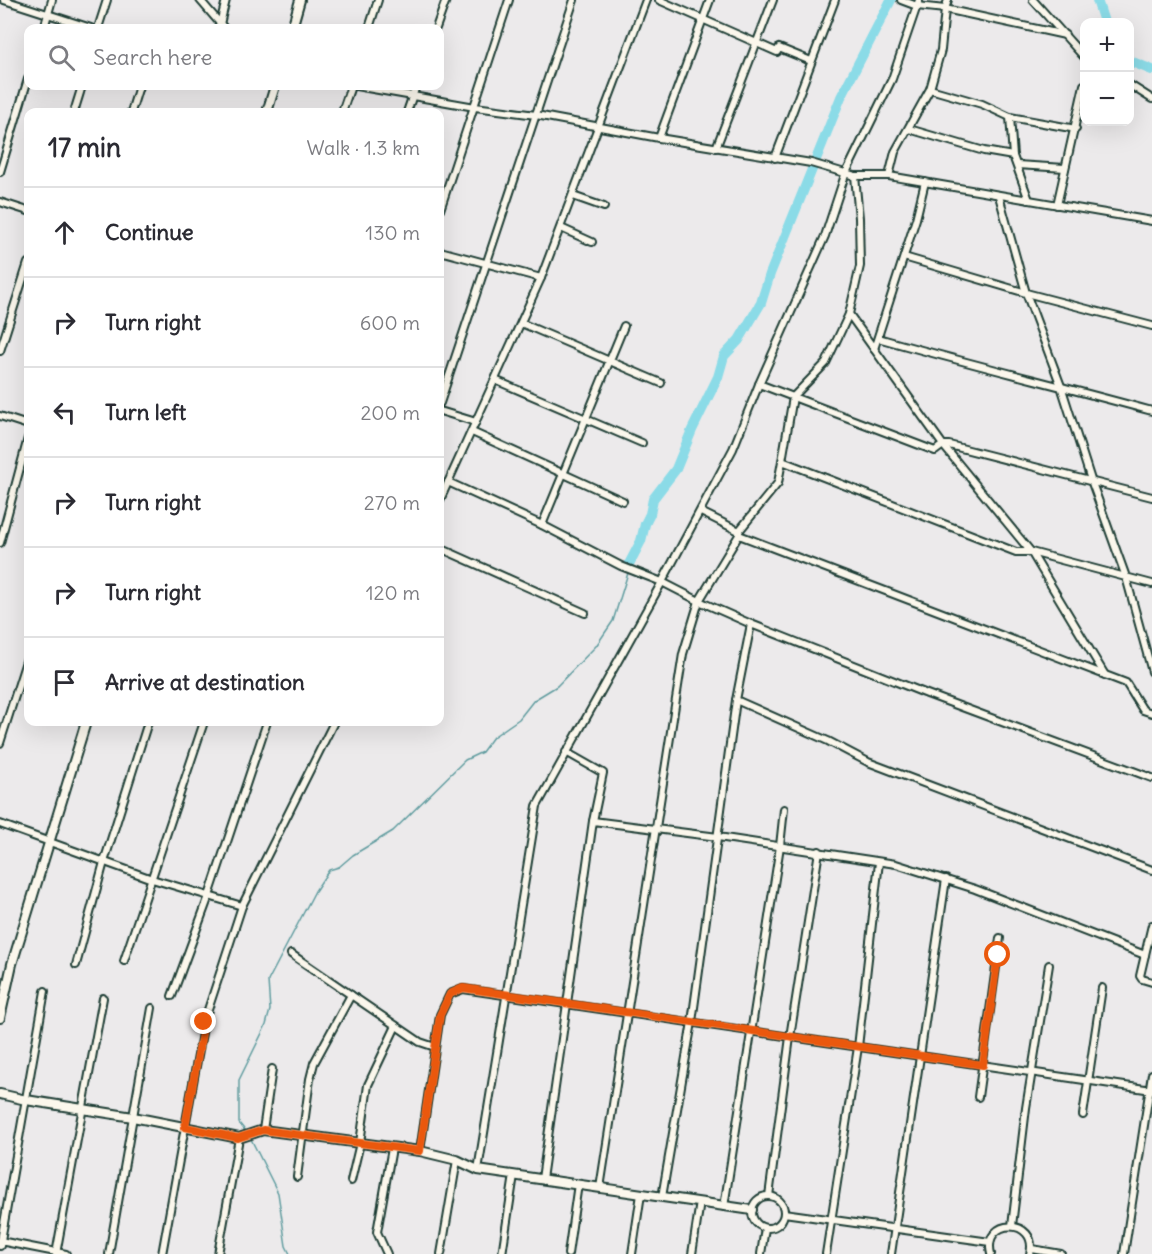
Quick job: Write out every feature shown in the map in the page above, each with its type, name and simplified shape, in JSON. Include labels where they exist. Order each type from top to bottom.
[{"type":"street","points":[[4,0],[79,24]]},
{"type":"street","points":[[45,24],[52,0]]},
{"type":"street","points":[[100,24],[107,0]]},
{"type":"street","points":[[200,0],[220,24]]},
{"type":"street","points":[[222,24],[226,0]]},
{"type":"street","points":[[293,24],[300,0]]},
{"type":"street","points":[[370,24],[378,0]]},
{"type":"street","points":[[437,24],[446,0]]},
{"type":"street","points":[[444,198],[509,0]]},
{"type":"street","points":[[444,391],[573,0]]},
{"type":"street","points":[[444,492],[541,278],[646,0]]},
{"type":"street","points":[[659,0],[777,52],[779,48],[811,62]]},
{"type":"street","points":[[659,138],[711,0]]},
{"type":"street","points":[[716,148],[772,0]]},
{"type":"street","points":[[775,158],[836,0]]},
{"type":"street","points":[[901,0],[1065,35]]},
{"type":"street","points":[[889,176],[895,153],[930,89],[941,50],[948,0]]},
{"type":"street","points":[[1033,0],[1080,52]]},
{"type":"street","points":[[478,1170],[537,806],[701,512],[733,449],[759,384],[825,236],[845,175],[892,79],[918,3]]},
{"type":"street","points":[[1134,88],[1152,99]]},
{"type":"street","points":[[930,89],[982,104],[1010,117],[1076,129]]},
{"type":"street","points":[[0,172],[25,90]]},
{"type":"street","points":[[75,108],[81,90]]},
{"type":"street","points":[[131,108],[138,90]]},
{"type":"street","points":[[268,108],[275,90]]},
{"type":"street","points":[[344,108],[351,90]]},
{"type":"street","points":[[374,90],[536,115],[811,163],[845,175],[889,176],[1152,221]]},
{"type":"street","points":[[408,108],[415,90]]},
{"type":"street","points":[[1057,205],[1080,107]]},
{"type":"street","points":[[1010,117],[1013,156],[1029,200]]},
{"type":"street","points":[[909,129],[984,151],[1013,156]]},
{"type":"street","points":[[1017,165],[1065,168]]},
{"type":"street","points":[[600,1188],[683,654],[699,602],[739,533],[778,483],[793,397],[826,363],[849,314],[860,266],[855,176]]},
{"type":"street","points":[[874,349],[904,257],[925,182]]},
{"type":"street","points":[[573,196],[604,207]]},
{"type":"street","points":[[999,196],[1026,293],[1061,386],[1091,480],[1126,577],[1152,670]]},
{"type":"street","points":[[0,202],[24,210]]},
{"type":"street","points":[[561,228],[592,242]]},
{"type":"street","points":[[444,252],[541,278]]},
{"type":"street","points":[[904,257],[1026,293],[1152,326]]},
{"type":"street","points":[[0,351],[24,276]]},
{"type":"street","points":[[849,314],[943,445],[1031,552],[1105,675]]},
{"type":"street","points":[[521,323],[661,382]]},
{"type":"street","points":[[542,525],[624,326]]},
{"type":"street","points":[[878,338],[1152,411]]},
{"type":"street","points":[[495,380],[642,443]]},
{"type":"street","points":[[759,384],[934,452],[943,445]]},
{"type":"street","points":[[444,412],[476,422]]},
{"type":"street","points":[[0,416],[24,424]]},
{"type":"street","points":[[472,432],[623,501]]},
{"type":"street","points":[[943,445],[1152,497]]},
{"type":"street","points":[[0,543],[24,453]]},
{"type":"street","points":[[782,461],[1016,552],[1031,552],[1152,584]]},
{"type":"street","points":[[448,482],[542,525],[621,566],[662,582],[699,602],[751,624],[927,694],[1152,778]]},
{"type":"street","points":[[701,512],[739,533],[1126,683],[1143,710],[1152,713]]},
{"type":"street","points":[[444,550],[585,613]]},
{"type":"street","points":[[662,1197],[692,1022],[736,700],[751,624]]},
{"type":"street","points":[[0,743],[24,668]]},
{"type":"street","points":[[736,700],[828,741],[868,762],[1152,870]]},
{"type":"street","points":[[0,1018],[12,964],[85,726]]},
{"type":"street","points":[[76,964],[104,862],[147,726]]},
{"type":"street","points":[[124,961],[203,726]]},
{"type":"street","points":[[172,996],[209,896],[266,726]]},
{"type":"street","points":[[162,1254],[204,1022],[242,906],[332,726]]},
{"type":"street","points":[[542,1179],[593,821],[603,773],[566,753]]},
{"type":"street","points":[[724,1207],[784,809]]},
{"type":"street","points":[[593,821],[819,851],[896,864],[946,879],[1145,955]]},
{"type":"street","points":[[0,824],[152,879],[242,906]]},
{"type":"street","points":[[768,1196],[819,851]]},
{"type":"street","points":[[826,1254],[858,1047],[879,862]]},
{"type":"street","points":[[891,1254],[946,879]]},
{"type":"street","points":[[1152,925],[1140,978],[1152,982]]},
{"type":"street","points":[[978,1097],[1000,938]]},
{"type":"street","points":[[291,954],[420,1042],[435,1047]]},
{"type":"street","points":[[1012,1226],[1032,1072],[1049,965]]},
{"type":"street","points":[[420,1151],[440,1015],[450,994],[463,988],[1151,1090]]},
{"type":"street","points":[[1083,1116],[1102,988]]},
{"type":"street","points":[[45,991],[0,1243],[66,1254]]},
{"type":"street","points":[[297,1177],[314,1063],[351,995]]},
{"type":"street","points":[[56,1253],[103,998]]},
{"type":"street","points":[[109,1254],[153,1008]]},
{"type":"street","points":[[351,1181],[360,1143],[368,1085],[396,1026]]},
{"type":"street","points":[[263,1130],[272,1069]]},
{"type":"street","points":[[1124,1254],[1152,1074]]},
{"type":"street","points":[[0,1094],[185,1127],[245,1135],[263,1130],[420,1151],[457,1160],[478,1170],[752,1210]]},
{"type":"street","points":[[218,1254],[245,1135]]},
{"type":"street","points":[[387,1254],[377,1232],[392,1148]]},
{"type":"street","points":[[441,1254],[457,1160]]},
{"type":"street","points":[[502,1254],[514,1175]]},
{"type":"street","points":[[567,1254],[578,1185]]},
{"type":"street","points":[[632,1254],[641,1194]]},
{"type":"street","points":[[768,1196],[781,1203],[784,1213],[782,1221],[776,1226],[765,1228],[755,1222],[752,1210],[757,1200],[768,1196]]},
{"type":"street","points":[[692,1254],[700,1202]]},
{"type":"street","points":[[784,1213],[990,1242]]},
{"type":"street","points":[[991,1254],[990,1242],[997,1231],[1012,1226],[1026,1233],[1030,1239],[1031,1252],[1061,1254]]},
{"type":"street","points":[[761,1254],[765,1228]]},
{"type":"waterway","points":[[629,564],[641,541],[653,499],[676,469],[718,377],[724,356],[739,340],[761,303],[770,274],[841,97],[891,0]]},
{"type":"waterway","points":[[1097,0],[1103,18]]},
{"type":"waterway","points":[[1134,63],[1152,70]]},
{"type":"waterway","points":[[247,1133],[239,1123],[239,1080],[266,1025],[270,1010],[268,981],[315,891],[329,870],[339,867],[353,855],[393,831],[465,760],[482,752],[493,737],[519,719],[534,700],[557,686],[596,646],[613,621],[628,573]]},
{"type":"waterway","points":[[250,1137],[278,1193],[286,1246],[290,1254]]},
{"type":"route","points":[[204,1022],[185,1127],[238,1138],[263,1130],[420,1151],[440,1015],[450,994],[463,988],[983,1065],[998,955]]}]
